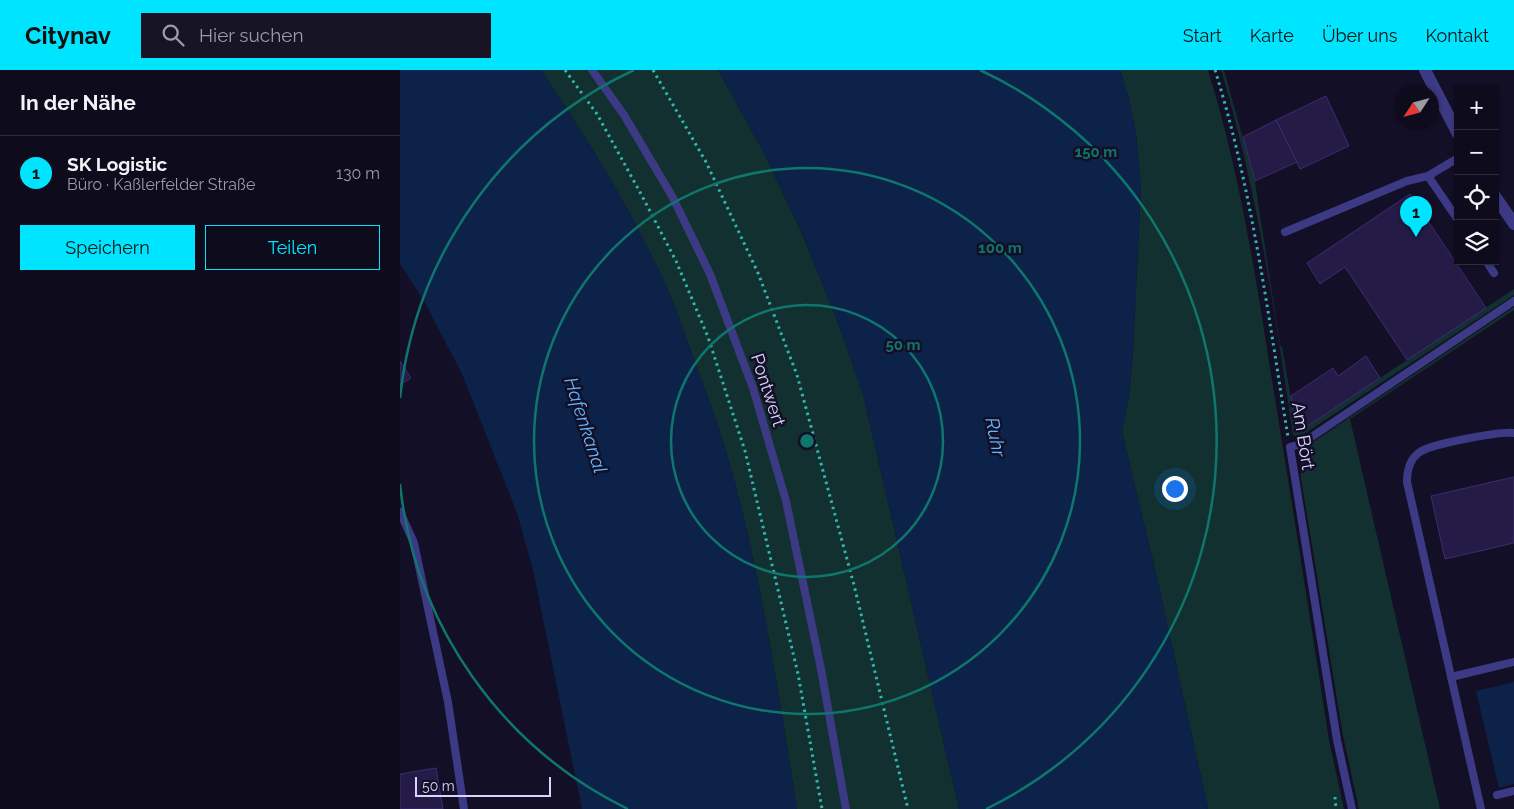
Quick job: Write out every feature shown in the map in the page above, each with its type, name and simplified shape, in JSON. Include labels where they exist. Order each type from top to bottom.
[{"type":"street","points":[[1425,70],[1456,130]]},
{"type":"street","points":[[1499,202],[1514,224]]},
{"type":"lane","name":"Pontwert","points":[[592,70],[624,115],[672,196],[710,274],[753,388],[786,501],[821,670],[846,809]]},
{"type":"lane","points":[[1285,232],[1407,181],[1428,176],[1454,160]]},
{"type":"lane","points":[[1428,176],[1454,214]]},
{"type":"lane","points":[[1489,265],[1494,273]]},
{"type":"lane","points":[[1290,447],[1301,444],[1514,301]]},
{"type":"lane","points":[[1481,809],[1407,482],[1407,470],[1412,460],[1420,452],[1431,447],[1497,433],[1514,433]]},
{"type":"lane","name":"Am Bört","points":[[1290,447],[1337,740],[1352,809]]},
{"type":"lane","points":[[400,512],[414,544],[446,692],[464,809]]},
{"type":"lane","points":[[1451,677],[1514,662]]},
{"type":"lane","points":[[1497,795],[1514,791]]},
{"type":"path","points":[[565,70],[597,114],[641,194],[676,261],[708,338],[745,451],[798,674],[822,809]]},
{"type":"path","points":[[653,70],[706,162],[754,264],[797,375],[854,585],[908,809]]},
{"type":"path","name":"Am Bört","points":[[1214,70],[1243,181],[1261,272],[1290,447]]},
{"type":"green space","points":[[541,70],[718,70],[763,151],[801,231],[834,312],[863,394],[959,809],[797,809],[776,677],[750,545],[740,501],[715,416],[674,304],[640,233],[609,178]]},
{"type":"green space","points":[[1120,70],[1208,70],[1229,145],[1252,259],[1329,740],[1344,809],[1208,809],[1158,582],[1122,432],[1129,396],[1133,351],[1141,188],[1136,133],[1129,99]]},
{"type":"green space","points":[[1221,70],[1224,70],[1255,182],[1280,345],[1282,347],[1297,433],[1514,289],[1514,295],[1298,438],[1293,435],[1272,297],[1255,206],[1234,115]]},
{"type":"green space","points":[[1514,307],[1514,310],[1350,419],[1440,809],[1359,809],[1343,736],[1301,478],[1301,462],[1313,442]]},
{"type":"water","name":"Hafenkanal","points":[[400,70],[541,70],[625,205],[674,304],[710,402],[728,458],[740,501],[759,589],[776,677],[797,809],[582,809],[533,570],[517,513],[462,374],[424,301],[400,264]]},
{"type":"water","name":"Ruhr","points":[[718,70],[1120,70],[1129,99],[1136,133],[1141,188],[1133,351],[1129,396],[1122,432],[1158,582],[1208,809],[959,809],[863,394],[834,312],[800,228],[763,151]]},
{"type":"water","points":[[1514,682],[1514,784],[1499,788],[1476,691]]},
{"type":"building","points":[[1326,96],[1349,146],[1300,169],[1276,120]]},
{"type":"building","points":[[1276,120],[1297,162],[1255,181],[1243,137]]},
{"type":"building","points":[[1410,194],[1454,260],[1454,265],[1457,265],[1486,308],[1407,360],[1345,267],[1320,284],[1307,263]]},
{"type":"building","points":[[1366,356],[1380,378],[1297,433],[1291,396],[1333,368],[1338,376]]},
{"type":"building","points":[[400,361],[411,378],[400,385]]},
{"type":"building","points":[[1514,477],[1514,543],[1445,559],[1431,496]]},
{"type":"building","points":[[436,768],[443,809],[400,809],[400,774]]},
{"type":"place","name":"SK Logistic","points":[[1416,237]]}]
